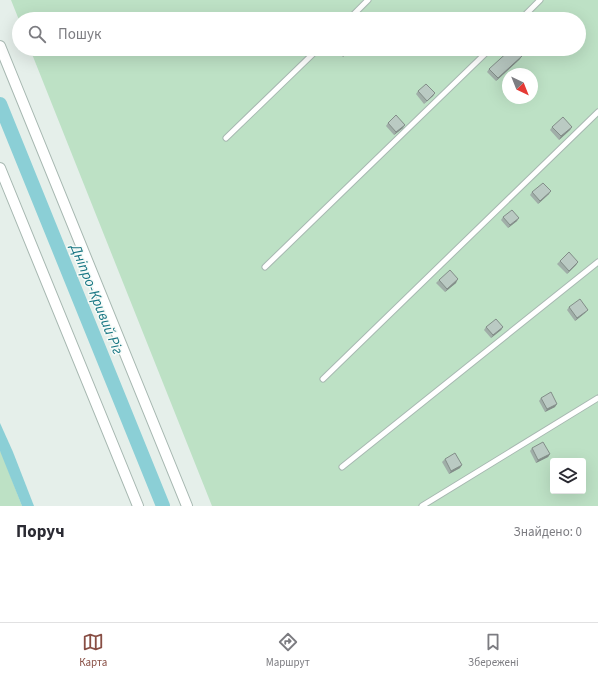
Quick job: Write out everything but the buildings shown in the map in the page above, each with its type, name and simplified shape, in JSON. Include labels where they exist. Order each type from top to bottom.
[{"type":"street","points":[[0,46],[187,506]]},
{"type":"street","points":[[0,168],[138,506]]},
{"type":"lane","points":[[355,12],[368,0]]},
{"type":"lane","points":[[528,12],[540,0]]},
{"type":"lane","points":[[226,138],[311,56]]},
{"type":"lane","points":[[265,267],[483,56]]},
{"type":"lane","points":[[323,379],[598,112]]},
{"type":"lane","points":[[342,468],[598,262]]},
{"type":"lane","points":[[422,506],[598,398]]},
{"type":"green space","points":[[11,0],[598,0],[598,506],[212,506],[33,56],[586,56],[586,12],[16,12]]},
{"type":"green space","points":[[0,451],[2,454],[22,506],[0,506]]},
{"type":"water","points":[[0,423],[34,506],[22,506],[0,451]]},
{"type":"waterway","name":"Дніпро-Кривий Ріг","points":[[0,104],[163,506]]}]
